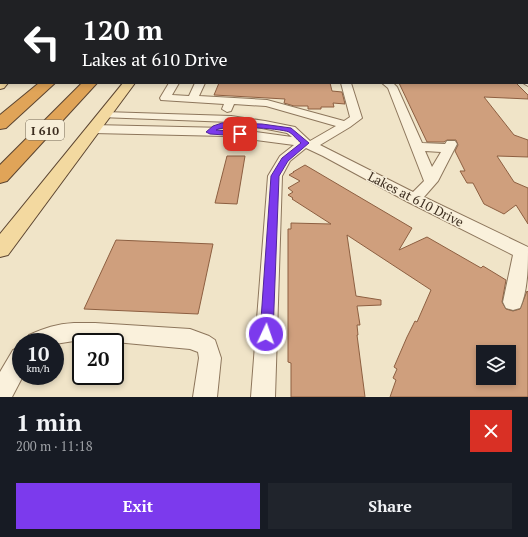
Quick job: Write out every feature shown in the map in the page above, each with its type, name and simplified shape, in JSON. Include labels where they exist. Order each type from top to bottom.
[{"type":"highway","name":"I 610","points":[[0,124],[47,84]]},
{"type":"highway","name":"I 610","points":[[0,178],[89,84]]},
{"type":"main road","points":[[0,249],[128,84]]},
{"type":"street","points":[[173,84],[165,98],[230,100],[266,103],[346,125]]},
{"type":"street","points":[[193,99],[200,84]]},
{"type":"street","points":[[263,397],[275,176],[285,159],[308,144],[346,125],[356,118],[346,84]]},
{"type":"street","points":[[389,84],[392,87],[431,181]]},
{"type":"street","points":[[224,119],[230,100]]},
{"type":"street","name":"Lakes at 610 Drive","points":[[99,122],[224,119],[265,124],[291,130],[308,144],[328,153],[413,199],[525,253]]},
{"type":"street","name":"Lakes at 610 Drive","points":[[99,122],[254,136],[308,144]]},
{"type":"street","name":"Lakes at 610 Drive","points":[[210,132],[215,127],[232,124],[291,130]]},
{"type":"street","points":[[413,199],[423,191],[431,181],[450,146],[417,147]]},
{"type":"street","points":[[513,302],[525,253]]},
{"type":"street","points":[[64,334],[95,332],[200,342],[207,348],[210,360],[205,397]]},
{"type":"street","points":[[0,395],[12,373]]},
{"type":"building","points":[[219,84],[330,84],[332,91],[342,92],[345,104],[333,103],[334,107],[308,109],[308,106],[294,106],[284,103],[285,99],[214,95]]},
{"type":"building","points":[[399,84],[517,84],[528,95],[528,99],[484,97],[514,135],[528,140],[528,157],[497,156],[514,182],[528,188],[528,224],[516,205],[504,214],[484,204],[473,183],[467,183],[460,171],[465,171],[455,151],[458,145],[456,140],[427,142]]},
{"type":"building","points":[[227,156],[245,156],[237,204],[215,203]]},
{"type":"building","points":[[305,165],[412,228],[399,250],[427,237],[481,268],[483,266],[506,280],[502,302],[506,309],[513,311],[520,309],[527,291],[528,397],[390,397],[396,380],[393,378],[397,369],[394,367],[407,337],[415,321],[417,322],[431,290],[347,235],[356,296],[381,300],[381,305],[357,306],[360,325],[357,325],[357,335],[365,397],[291,397],[291,363],[288,362],[288,229],[291,229],[291,223],[331,224],[288,195],[293,192],[288,188],[300,181],[289,175]]},
{"type":"building","points":[[116,240],[213,244],[198,314],[84,309]]},
{"type":"route","points":[[240,134],[210,132],[215,127],[222,125],[232,124],[262,126],[291,130],[305,143],[285,159],[278,168],[275,176],[266,334]]}]
